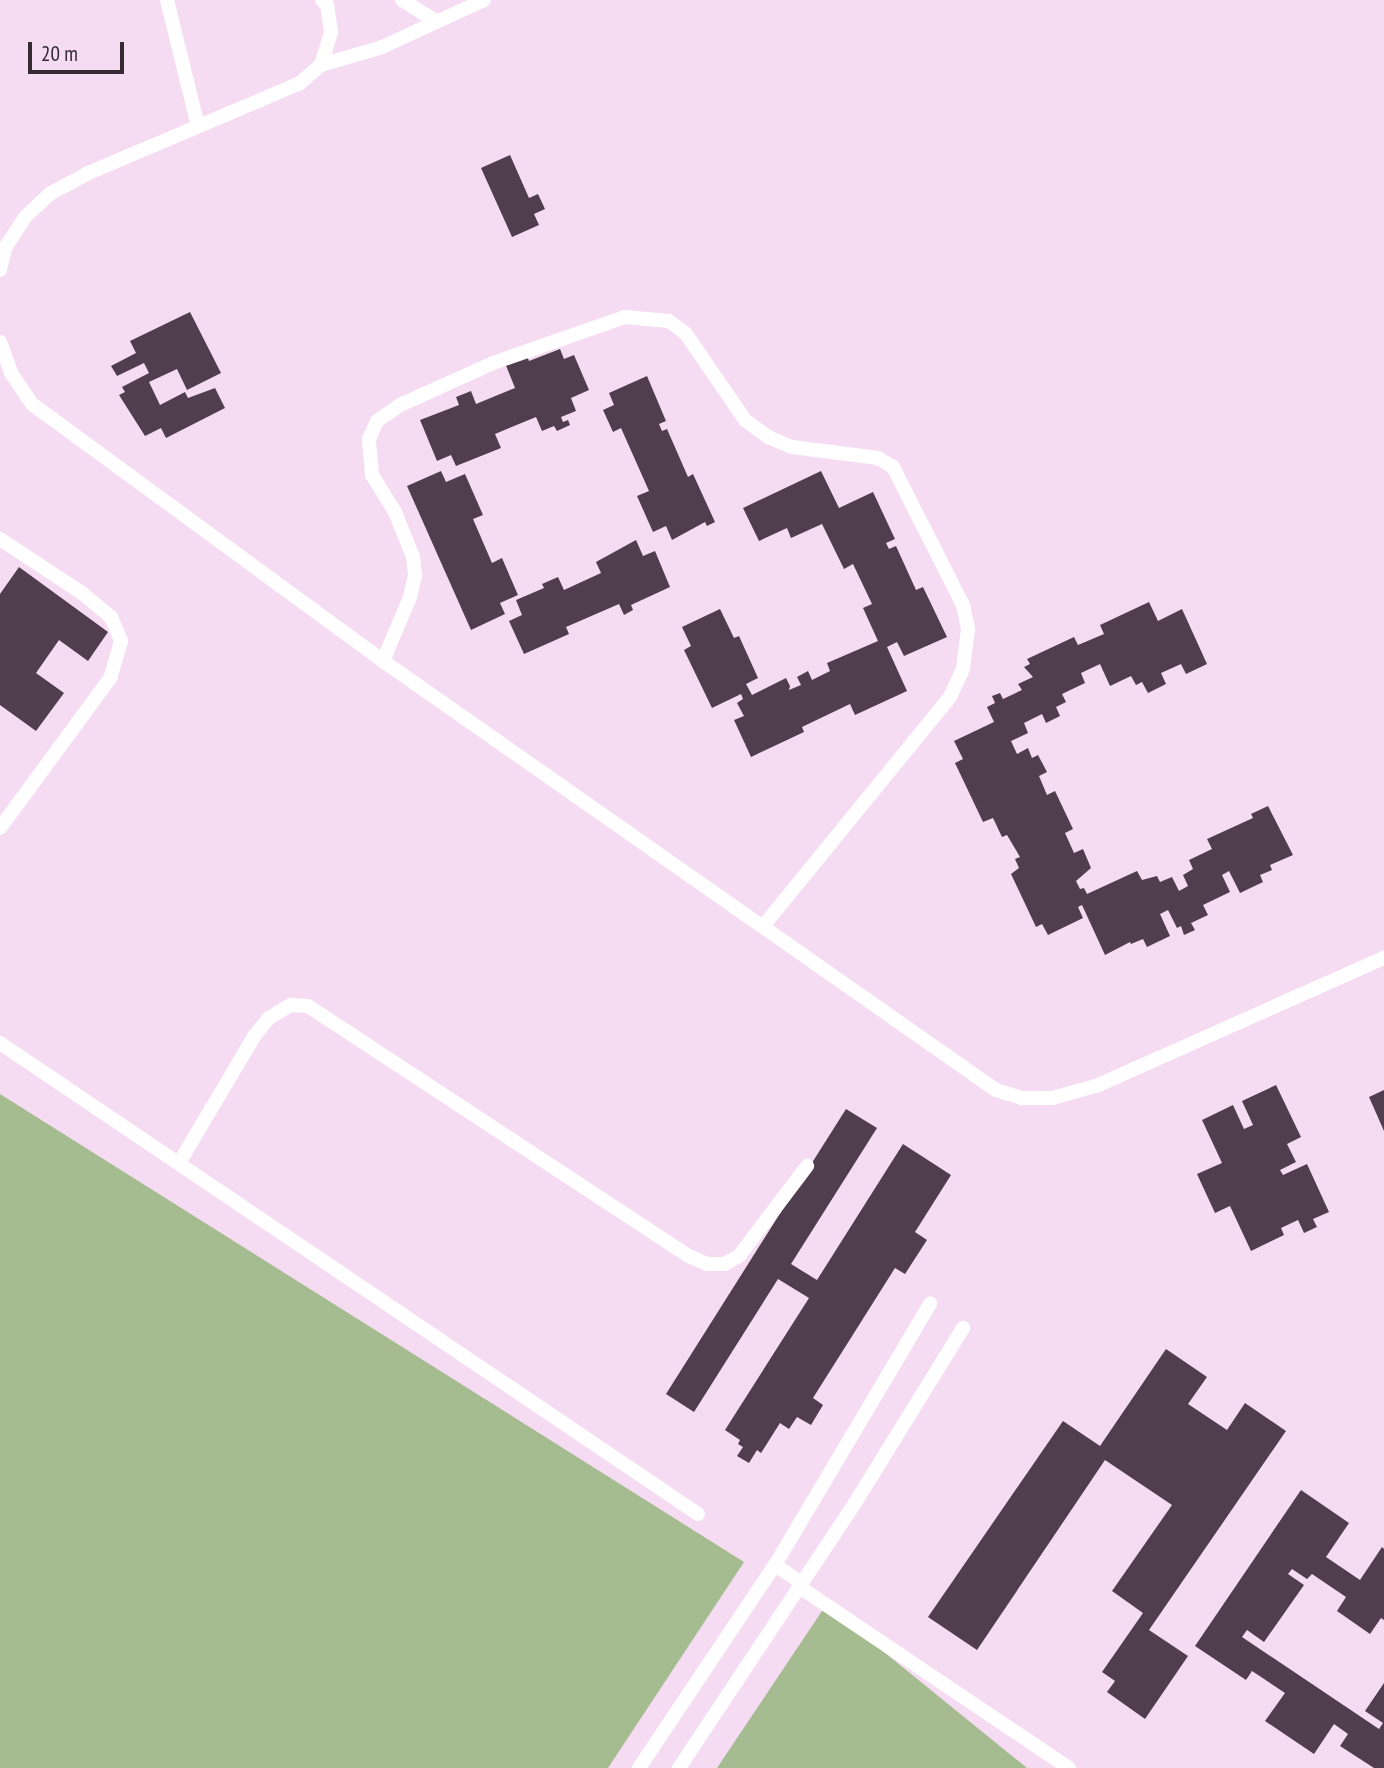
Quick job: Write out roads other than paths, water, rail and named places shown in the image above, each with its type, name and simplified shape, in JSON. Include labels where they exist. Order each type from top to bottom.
[{"type":"lane","points":[[167,0],[198,126]]},
{"type":"lane","points":[[402,0],[436,21]]},
{"type":"lane","points":[[0,270],[5,248],[25,217],[51,193],[86,174],[300,83],[321,65],[382,47],[484,0]]},
{"type":"lane","points":[[321,65],[331,32],[327,2]]},
{"type":"lane","points":[[383,661],[415,575],[413,556],[394,512],[372,475],[369,439],[377,421],[400,405],[493,363],[625,317],[669,321],[686,334],[745,421],[768,437],[792,447],[878,458],[892,467],[963,605],[968,629],[964,669],[950,697],[763,926]]},
{"type":"lane","points":[[0,342],[10,373],[32,404],[383,661],[996,1090],[1023,1098],[1052,1098],[1096,1086],[1384,958]]},
{"type":"lane","points":[[0,540],[82,593],[111,617],[121,641],[111,677],[0,828]]},
{"type":"lane","points":[[178,1163],[255,1035],[269,1018],[291,1006],[308,1006],[689,1256],[707,1264],[724,1264],[739,1256],[807,1167]]},
{"type":"lane","points":[[0,1043],[698,1514]]},
{"type":"lane","points":[[639,1768],[775,1565],[930,1304]]},
{"type":"lane","points":[[679,1768],[802,1583],[963,1328]]},
{"type":"lane","points":[[775,1565],[802,1583]]},
{"type":"lane","points":[[802,1583],[801,1588],[1069,1768]]}]
